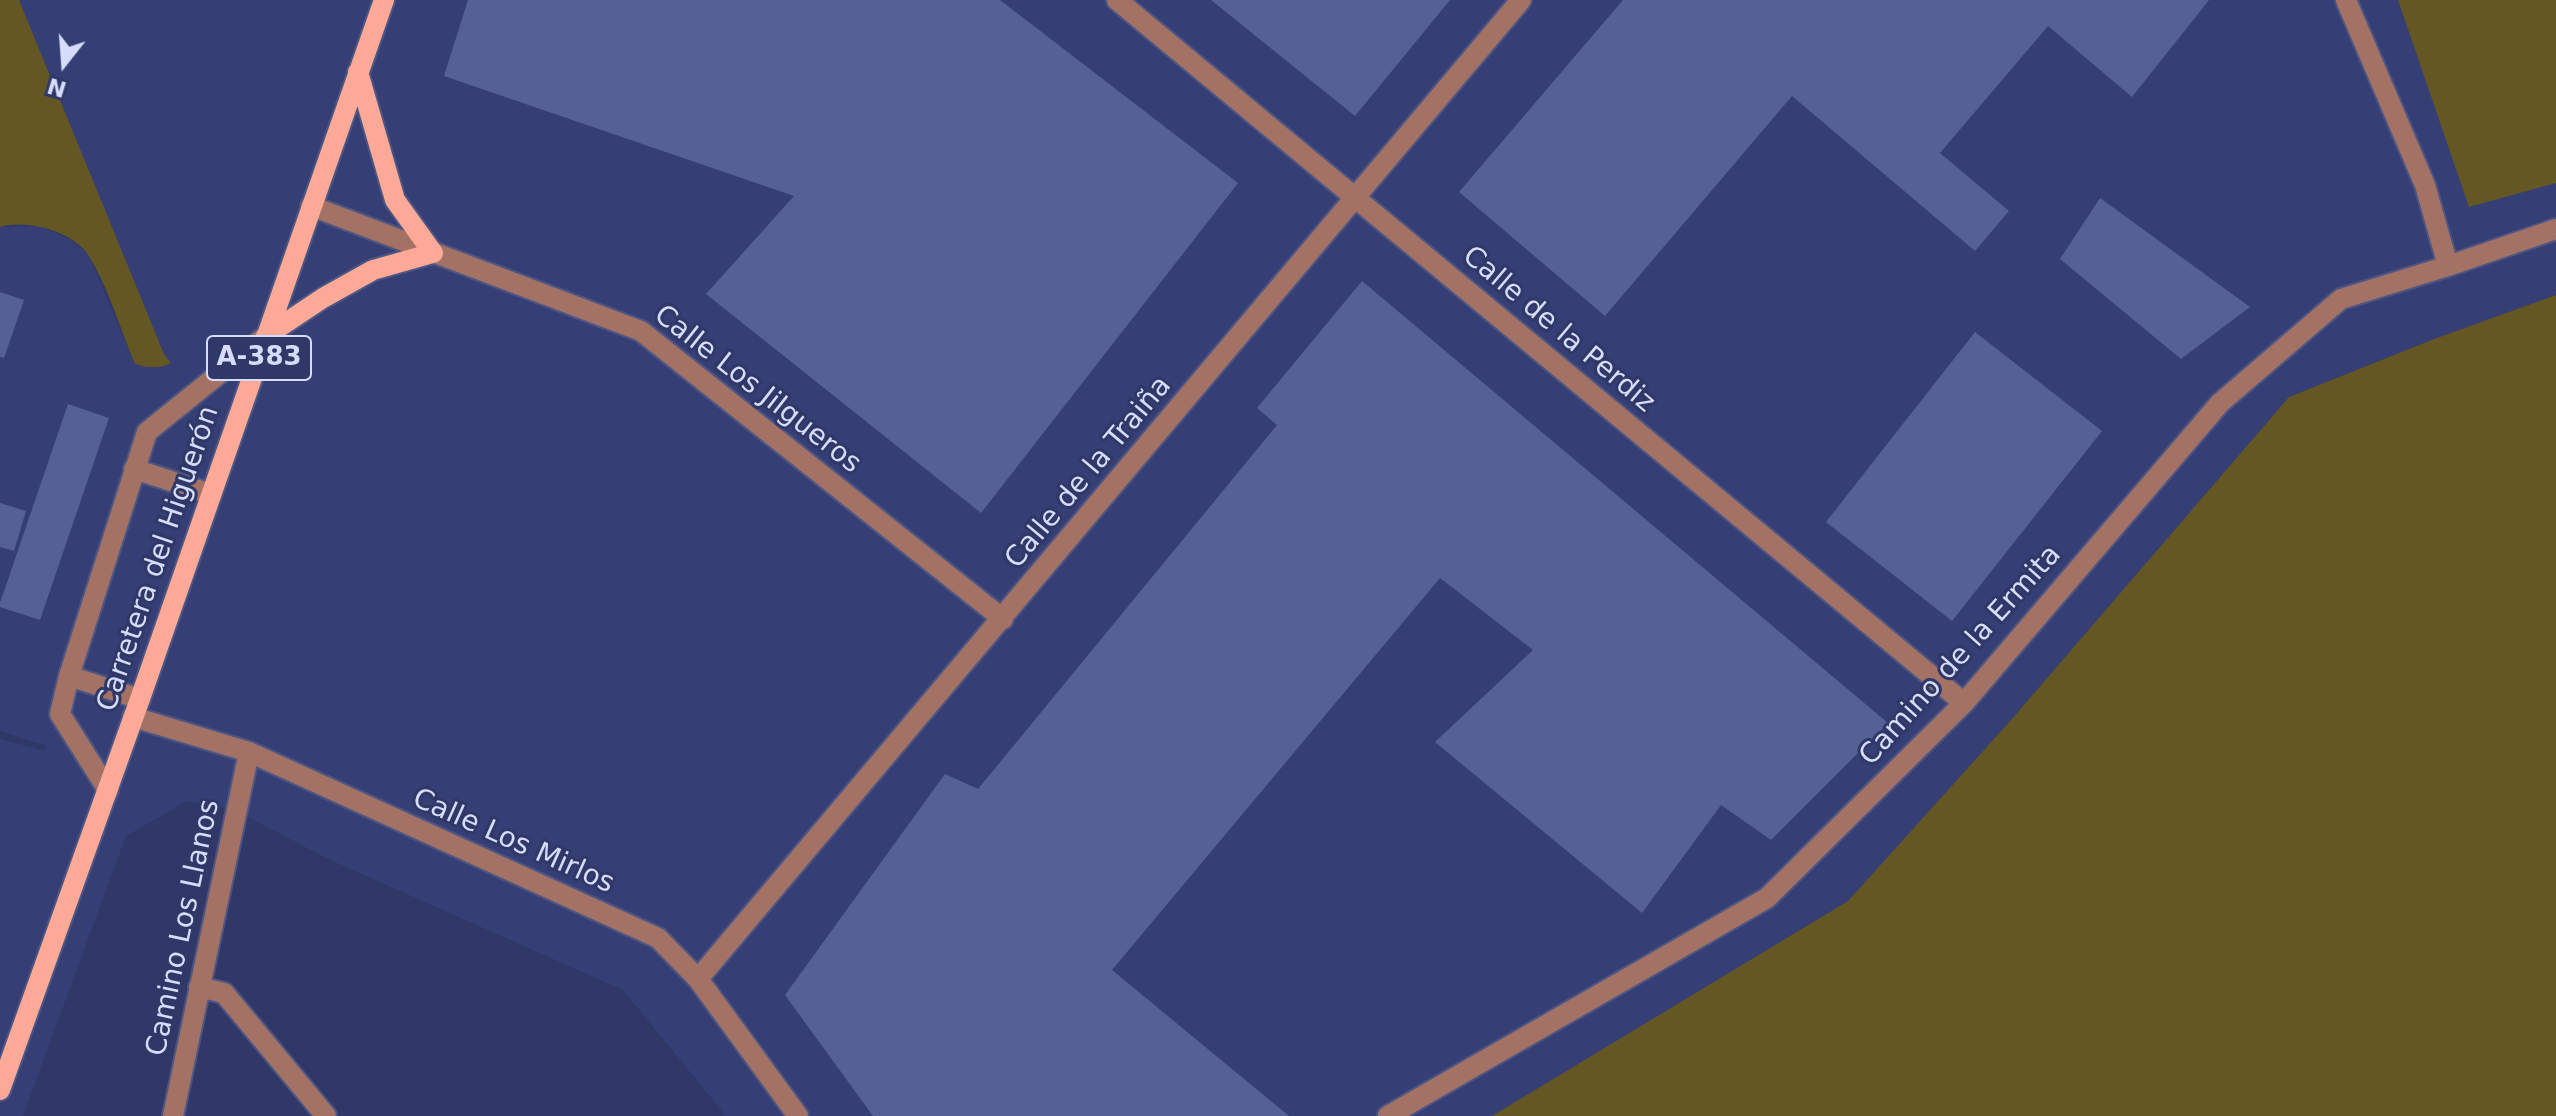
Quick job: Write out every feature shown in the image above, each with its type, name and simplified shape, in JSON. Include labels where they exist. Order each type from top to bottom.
[{"type":"main road","name":"Carretera del Higuerón","points":[[0,1090],[384,0]]},
{"type":"main road","points":[[266,336],[373,270],[433,253],[395,200],[358,72]]},
{"type":"street","name":"Calle de la Perdiz","points":[[1117,0],[1964,703]]},
{"type":"street","name":"Calle de la Traiña","points":[[698,979],[1521,0]]},
{"type":"street","points":[[2346,0],[2425,185],[2448,266]]},
{"type":"street","name":"Calle Los Jilgueros","points":[[311,206],[641,331],[1003,619]]},
{"type":"street","name":"Camino de la Ermita","points":[[1388,1116],[1767,898],[1964,703],[2220,403],[2341,299],[2556,229]]},
{"type":"street","points":[[108,790],[60,714],[134,469],[147,432],[266,336]]},
{"type":"street","points":[[134,469],[211,494]]},
{"type":"street","name":"Calle Los Mirlos","points":[[69,676],[137,708],[249,752],[658,938],[698,979],[798,1116]]},
{"type":"street","name":"Camino Los Llanos","points":[[173,1116],[249,752]]},
{"type":"street","points":[[199,987],[224,993],[326,1116]]},
{"type":"shaded area","points":[[0,0],[19,0],[164,354],[171,363],[153,367],[135,364],[103,282],[82,247],[49,229],[23,225],[0,227]]},
{"type":"shaded area","points":[[19,0],[2556,0],[2556,295],[2434,339],[2289,397],[2011,720],[1848,901],[1500,1116],[726,1116],[623,990],[328,859],[237,811],[187,801],[126,836],[23,1116],[0,1116],[0,739],[41,750],[47,746],[0,731],[0,227],[39,226],[71,240],[88,254],[135,364],[153,368],[171,363],[164,355]]},
{"type":"shaded area","points":[[2398,0],[2556,0],[2556,183],[2469,207]]},
{"type":"shaded area","points":[[2556,295],[2556,1116],[1492,1116],[1848,901],[2011,720],[2289,397],[2434,339]]},
{"type":"building","points":[[468,0],[1000,0],[1238,183],[981,513],[706,294],[794,196],[444,76]]},
{"type":"building","points":[[1211,0],[1450,0],[1355,116]]},
{"type":"building","points":[[1623,0],[2209,0],[2132,97],[2048,26],[1940,153],[2009,211],[1975,251],[1792,96],[1605,316],[1459,192]]},
{"type":"building","points":[[2100,198],[2250,307],[2181,359],[2060,259]]},
{"type":"building","points":[[1362,281],[1888,723],[1771,840],[1721,805],[1642,913],[1435,742],[1533,650],[1440,578],[1112,970],[1289,1116],[873,1116],[785,995],[945,774],[978,789],[1277,425],[1257,408]]},
{"type":"building","points":[[0,292],[24,300],[4,358],[0,357]]},
{"type":"building","points":[[1975,332],[2102,431],[1952,621],[1826,522]]},
{"type":"building","points":[[68,404],[109,418],[40,620],[0,607],[0,603]]},
{"type":"building","points":[[0,503],[26,511],[14,551],[0,547]]}]
